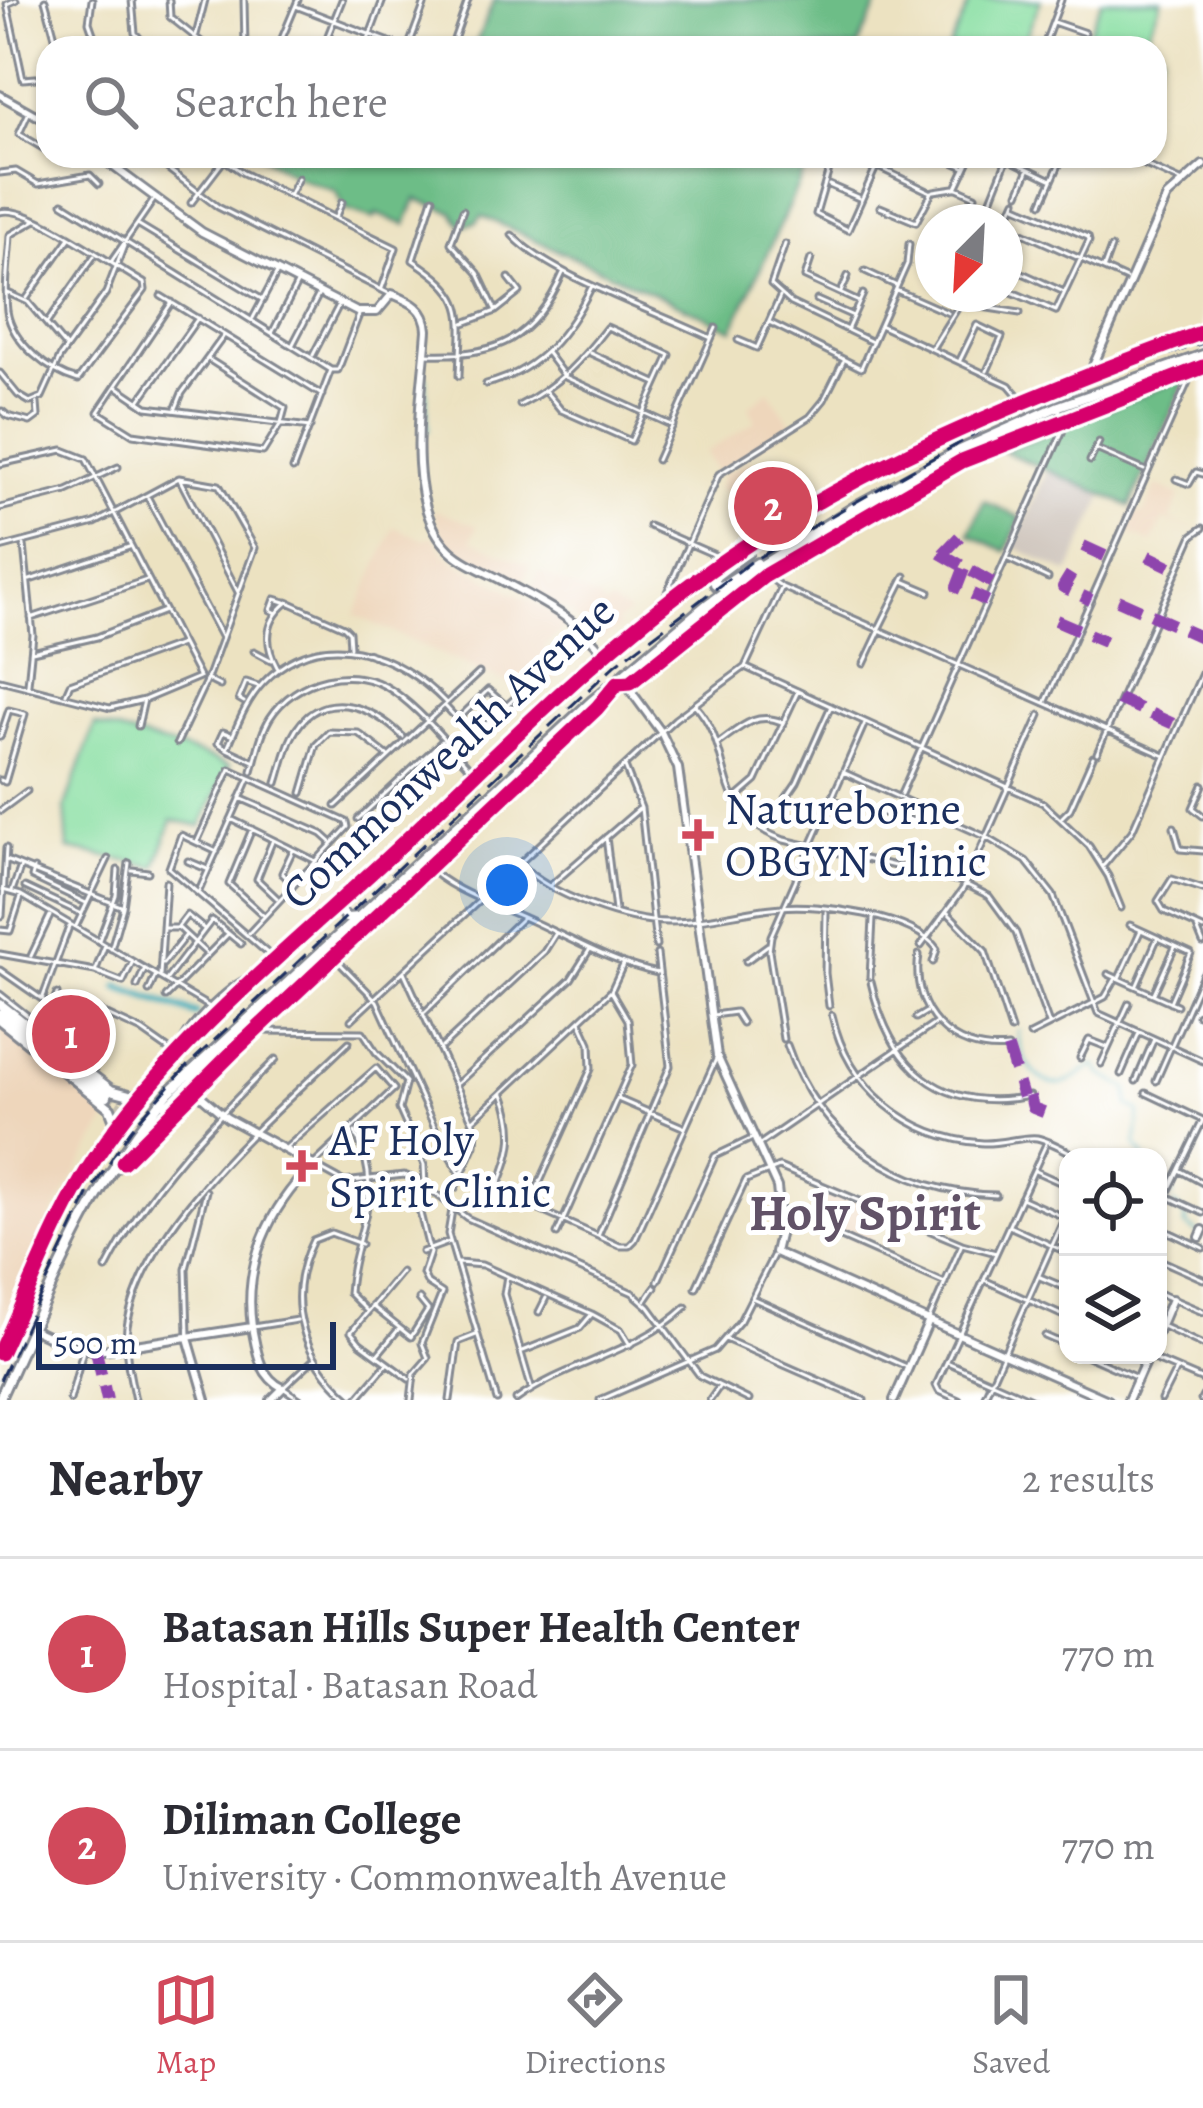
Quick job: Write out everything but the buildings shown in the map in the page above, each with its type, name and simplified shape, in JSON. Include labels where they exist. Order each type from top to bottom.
[{"type":"main road","name":"Commonwealth Avenue","points":[[0,1353],[62,1217],[98,1153],[136,1100],[216,1011],[605,654],[726,560],[882,467],[1022,400],[1203,332]]},
{"type":"main road","name":"Commonwealth Avenue","points":[[0,1398],[103,1184],[150,1114],[207,1053],[621,679],[757,568],[912,475],[1059,406],[1203,355]]},
{"type":"main road","points":[[770,560],[755,563],[721,586],[714,583],[715,577],[771,533]]},
{"type":"main road","points":[[341,900],[340,910],[346,918],[361,916]]},
{"type":"main road","points":[[314,925],[329,928],[329,945]]},
{"type":"main road","points":[[167,1106],[312,962]]},
{"type":"main road","points":[[0,1004],[57,1042],[121,1096],[136,1100],[138,1113],[150,1114]]},
{"type":"main road","points":[[1,1020],[107,1096]]},
{"type":"main road","points":[[1,1020],[110,1108],[117,1126]]},
{"type":"main road","points":[[110,1108],[119,1106],[121,1096]]},
{"type":"main road","points":[[98,1153],[104,1147],[113,1148],[115,1162]]},
{"type":"street","points":[[16,0],[8,2],[9,30],[25,80],[36,79]]},
{"type":"street","points":[[44,0],[54,36]]},
{"type":"street","points":[[92,0],[89,22],[94,36]]},
{"type":"street","points":[[132,0],[138,36]]},
{"type":"street","points":[[169,0],[167,14],[194,36]]},
{"type":"street","points":[[195,36],[206,0]]},
{"type":"street","points":[[244,0],[245,36]]},
{"type":"street","points":[[328,36],[342,0]]},
{"type":"street","points":[[283,36],[297,3],[370,36],[383,0]]},
{"type":"street","points":[[411,36],[426,0]]},
{"type":"street","points":[[455,36],[468,0]]},
{"type":"street","points":[[1048,36],[1061,0]]},
{"type":"street","points":[[1053,22],[1085,33]]},
{"type":"street","points":[[0,95],[36,116]]},
{"type":"street","points":[[29,112],[19,134],[36,144]]},
{"type":"street","points":[[1090,373],[1167,197],[1203,165]]},
{"type":"street","points":[[61,168],[62,178]]},
{"type":"street","points":[[114,168],[202,232],[359,314],[382,309],[392,294]]},
{"type":"street","points":[[166,168],[198,194],[424,313],[426,354],[418,464],[430,517],[442,541],[456,556],[565,614],[605,654]]},
{"type":"street","points":[[191,203],[216,168]]},
{"type":"street","points":[[242,168],[395,248],[381,290]]},
{"type":"street","points":[[827,168],[827,184],[816,214],[848,230],[877,168]]},
{"type":"street","points":[[880,168],[932,192],[956,188],[975,196]]},
{"type":"street","points":[[956,188],[965,168]]},
{"type":"street","points":[[988,204],[1001,168]]},
{"type":"street","points":[[1025,168],[1052,180]]},
{"type":"street","points":[[1042,203],[1058,168]]},
{"type":"street","points":[[1152,168],[1183,182]]},
{"type":"street","points":[[1018,193],[1029,170]]},
{"type":"street","points":[[0,173],[16,171],[38,184],[90,175],[99,184]]},
{"type":"street","points":[[290,196],[298,178]]},
{"type":"street","points":[[827,184],[861,199]]},
{"type":"street","points":[[880,207],[916,222],[932,192]]},
{"type":"street","points":[[433,198],[413,260],[445,281],[454,294],[462,323],[459,376]]},
{"type":"street","points":[[110,264],[154,200]]},
{"type":"street","points":[[335,218],[342,202]]},
{"type":"street","points":[[63,203],[331,370],[337,372],[359,314]]},
{"type":"street","points":[[1023,206],[1089,239],[1056,311],[1023,297]]},
{"type":"street","points":[[0,212],[12,208],[36,220],[144,284],[145,290],[83,378],[75,380],[55,372],[35,358],[8,317],[10,235],[36,220]]},
{"type":"street","points":[[463,210],[452,243],[478,273],[496,311]]},
{"type":"street","points":[[139,225],[263,300]]},
{"type":"street","points":[[1023,233],[1129,280]]},
{"type":"street","points":[[512,235],[563,271],[711,338]]},
{"type":"street","points":[[26,300],[69,239]]},
{"type":"street","points":[[785,244],[770,282],[781,295],[872,342]]},
{"type":"street","points":[[771,323],[861,368],[908,260],[909,244]]},
{"type":"street","points":[[36,401],[49,388],[67,347],[106,292],[125,245]]},
{"type":"street","points":[[1103,268],[1112,248]]},
{"type":"street","points":[[46,323],[95,255]]},
{"type":"street","points":[[811,259],[804,276],[860,302]]},
{"type":"street","points":[[426,354],[460,357],[486,351],[526,331],[546,307],[563,271]]},
{"type":"street","points":[[252,321],[278,272]]},
{"type":"street","points":[[865,272],[950,316]]},
{"type":"street","points":[[1023,273],[1066,292]]},
{"type":"street","points":[[841,294],[848,277]]},
{"type":"street","points":[[462,323],[496,311],[521,290],[509,278]]},
{"type":"street","points":[[272,333],[298,282]]},
{"type":"street","points":[[486,384],[521,370],[546,353],[575,321],[593,284]]},
{"type":"street","points":[[8,293],[26,300],[67,347]]},
{"type":"street","points":[[292,345],[320,293]]},
{"type":"street","points":[[847,330],[863,294]]},
{"type":"street","points":[[738,340],[757,348],[781,295]]},
{"type":"street","points":[[161,296],[322,394]]},
{"type":"street","points":[[932,349],[965,299],[1020,313]]},
{"type":"street","points":[[817,300],[853,316]]},
{"type":"street","points":[[172,302],[98,410],[134,434],[260,452],[267,449],[283,405],[208,359]]},
{"type":"street","points":[[312,357],[340,303]]},
{"type":"street","points":[[138,403],[198,318]]},
{"type":"street","points":[[879,325],[1009,385],[1022,400]]},
{"type":"street","points":[[959,361],[975,325],[989,330],[1002,337],[986,373]]},
{"type":"street","points":[[520,405],[565,377],[610,327],[670,355],[633,439],[628,441],[561,410],[546,392]]},
{"type":"street","points":[[657,460],[716,328]]},
{"type":"street","points":[[175,410],[225,334]]},
{"type":"street","points":[[546,353],[565,377],[673,426]]},
{"type":"street","points":[[590,353],[658,384]]},
{"type":"street","points":[[1046,703],[1189,382],[1185,360]]},
{"type":"street","points":[[662,606],[668,583],[723,470],[797,425],[824,400],[843,362]]},
{"type":"street","points":[[293,469],[331,370]]},
{"type":"street","points":[[0,373],[22,398],[36,401]]},
{"type":"street","points":[[114,385],[138,403],[310,427]]},
{"type":"street","points":[[2,411],[30,422],[38,416],[36,401]]},
{"type":"street","points":[[899,797],[1065,426],[1059,406]]},
{"type":"street","points":[[1090,461],[1099,442]]},
{"type":"street","points":[[1096,449],[1147,471]]},
{"type":"street","points":[[0,464],[63,450],[86,459],[199,677],[220,686]]},
{"type":"street","points":[[0,508],[67,491],[118,467]]},
{"type":"street","points":[[1176,479],[1189,484],[1196,472],[1203,475]]},
{"type":"street","points":[[179,478],[238,593]]},
{"type":"street","points":[[0,548],[115,514],[179,478],[219,485],[255,546],[223,639],[177,743]]},
{"type":"street","points":[[146,496],[223,639]]},
{"type":"street","points":[[649,526],[726,560]]},
{"type":"street","points":[[1062,817],[1095,755],[1192,535],[1203,528]]},
{"type":"street","points":[[24,544],[32,652],[28,686]]},
{"type":"street","points":[[28,581],[131,547]]},
{"type":"street","points":[[1006,558],[1048,578]]},
{"type":"street","points":[[757,568],[782,587],[1165,756]]},
{"type":"street","points":[[31,618],[148,579]]},
{"type":"street","points":[[865,664],[904,579],[929,592]]},
{"type":"street","points":[[351,1020],[662,732],[745,668],[782,587]]},
{"type":"street","points":[[276,613],[271,610],[275,599],[344,627],[350,632],[350,649]]},
{"type":"street","points":[[278,670],[266,639],[276,613],[286,603]]},
{"type":"street","points":[[32,652],[97,637],[166,610]]},
{"type":"street","points":[[65,695],[70,684],[182,643]]},
{"type":"street","points":[[227,749],[260,687],[278,670],[313,654],[350,649],[406,667],[473,736],[516,697]]},
{"type":"street","points":[[254,651],[273,660]]},
{"type":"street","points":[[745,668],[1009,785],[1062,817],[1102,866],[1121,908]]},
{"type":"street","points":[[1102,866],[1132,831],[1203,670]]},
{"type":"street","points":[[336,806],[479,673]]},
{"type":"street","points":[[199,892],[251,774],[263,732],[277,709],[299,689],[346,676],[379,682],[402,697],[476,775]]},
{"type":"street","points":[[0,680],[110,708],[144,700],[199,677]]},
{"type":"street","points":[[600,1400],[690,1364],[722,1340],[752,1298],[775,1252],[782,1210],[771,1169],[717,1057],[681,784],[662,732],[621,679]]},
{"type":"street","points":[[248,704],[239,700],[245,682],[260,687]]},
{"type":"street","points":[[1125,684],[1136,688]]},
{"type":"street","points":[[457,719],[489,690],[506,706]]},
{"type":"street","points":[[733,800],[755,781],[798,691]]},
{"type":"street","points":[[138,726],[144,700]]},
{"type":"street","points":[[278,783],[292,736],[308,716],[325,706],[341,703],[366,708],[406,740]]},
{"type":"street","points":[[695,704],[716,746],[733,800],[747,819],[810,846],[966,884],[988,896],[1009,920],[1049,1024]]},
{"type":"street","points":[[764,830],[797,782],[832,706]]},
{"type":"street","points":[[0,737],[9,710],[25,714],[5,782],[0,780]]},
{"type":"street","points":[[921,946],[966,884],[1040,715]]},
{"type":"street","points":[[716,746],[754,718],[784,723]]},
{"type":"street","points":[[865,722],[769,944],[785,1042],[816,1105],[865,1155],[905,1178],[950,1192],[996,1195]]},
{"type":"street","points":[[233,736],[222,732],[218,744],[255,761]]},
{"type":"street","points":[[302,793],[316,745],[329,732],[358,733],[388,756]]},
{"type":"street","points":[[358,819],[443,740]]},
{"type":"street","points":[[624,766],[640,808],[656,946]]},
{"type":"street","points":[[197,842],[229,770],[251,774],[347,822],[333,844],[249,933]]},
{"type":"street","points":[[843,772],[1019,854],[1053,895],[1100,1015],[1203,1061]]},
{"type":"street","points":[[1203,785],[1192,808],[1203,816]]},
{"type":"street","points":[[0,811],[27,791]]},
{"type":"street","points":[[240,798],[322,834],[333,844]]},
{"type":"street","points":[[831,800],[914,820],[927,810]]},
{"type":"street","points":[[551,885],[640,808]]},
{"type":"street","points":[[231,819],[315,861]]},
{"type":"street","points":[[1174,827],[1180,849],[1202,848]]},
{"type":"street","points":[[252,829],[229,884],[265,916]]},
{"type":"street","points":[[606,835],[615,913]]},
{"type":"street","points":[[217,852],[179,836],[168,867],[276,960]]},
{"type":"street","points":[[273,839],[257,882],[278,899]]},
{"type":"street","points":[[6,848],[1,916],[14,918]]},
{"type":"street","points":[[293,848],[282,873],[293,884]]},
{"type":"street","points":[[42,998],[72,926],[108,859]]},
{"type":"street","points":[[6,860],[123,907]]},
{"type":"street","points":[[420,860],[446,883],[624,963],[660,974]]},
{"type":"street","points":[[188,861],[208,870]]},
{"type":"street","points":[[518,862],[551,885],[615,913],[655,922],[783,907],[873,917],[927,938],[937,949],[933,962]]},
{"type":"street","points":[[12,892],[22,864]]},
{"type":"street","points":[[95,971],[123,907],[129,866],[148,872]]},
{"type":"street","points":[[34,868],[32,877],[87,903]]},
{"type":"street","points":[[98,941],[113,904],[118,869]]},
{"type":"street","points":[[1203,889],[1179,878],[1167,881],[1158,904],[1163,911],[1200,927],[1203,943]]},
{"type":"street","points":[[162,965],[166,882]]},
{"type":"street","points":[[25,887],[82,914]]},
{"type":"street","points":[[3,890],[44,909],[216,1011]]},
{"type":"street","points":[[0,930],[10,931],[21,896]]},
{"type":"street","points":[[44,909],[49,898]]},
{"type":"street","points":[[826,910],[829,1006]]},
{"type":"street","points":[[947,912],[985,951],[1011,1030]]},
{"type":"street","points":[[31,958],[52,914]]},
{"type":"street","points":[[177,928],[189,916],[205,929]]},
{"type":"street","points":[[424,1013],[523,917]]},
{"type":"street","points":[[873,917],[870,980],[878,1016],[896,1051],[924,1078],[959,1096],[986,1100],[1030,1096]]},
{"type":"street","points":[[165,981],[212,920],[241,944]]},
{"type":"street","points":[[1130,925],[1191,953],[1170,1002]]},
{"type":"street","points":[[163,928],[177,928],[207,954]]},
{"type":"street","points":[[1030,1035],[1108,994],[1141,929]]},
{"type":"street","points":[[440,1048],[539,957],[556,933]]},
{"type":"street","points":[[166,998],[228,934]]},
{"type":"street","points":[[148,991],[186,935]]},
{"type":"street","points":[[1136,987],[1158,937]]},
{"type":"street","points":[[746,961],[769,944]]},
{"type":"street","points":[[329,945],[374,998],[461,1175],[629,1246],[717,1057]]},
{"type":"street","points":[[1153,995],[1175,945]]},
{"type":"street","points":[[457,1084],[571,979],[590,948]]},
{"type":"street","points":[[0,954],[95,971],[123,982],[132,962]]},
{"type":"street","points":[[598,1236],[670,1066],[657,954]]},
{"type":"street","points":[[919,955],[919,987],[936,1023],[974,1047],[1008,1048]]},
{"type":"street","points":[[1113,957],[1126,963]]},
{"type":"street","name":"Commonwealth Avenue","points":[[103,1184],[287,1000],[312,962]]},
{"type":"street","points":[[473,1120],[611,991],[624,963]]},
{"type":"street","points":[[137,986],[145,969]]},
{"type":"street","points":[[0,970],[69,1018]]},
{"type":"street","points":[[403,971],[473,1120],[477,1138],[455,1188]]},
{"type":"street","points":[[1108,974],[1177,1005]]},
{"type":"street","points":[[1156,1081],[1203,974]]},
{"type":"street","points":[[557,1234],[632,1065],[624,1009],[611,991]]},
{"type":"street","points":[[0,994],[80,1057]]},
{"type":"street","points":[[52,1007],[57,994]]},
{"type":"street","points":[[77,1000],[142,1031],[178,1055]]},
{"type":"street","points":[[1102,1064],[1129,1003]]},
{"type":"street","points":[[916,1018],[928,1011]]},
{"type":"street","points":[[711,1016],[735,1012],[742,1023]]},
{"type":"street","points":[[832,1015],[841,1046],[858,1077],[892,1112],[936,1135],[985,1144],[1033,1137],[1059,1148]]},
{"type":"street","points":[[530,1206],[592,1069],[590,1043],[580,1021]]},
{"type":"street","points":[[644,1301],[715,1156],[758,1141],[936,1023]]},
{"type":"street","points":[[256,1031],[365,1033],[376,1052],[406,1082],[399,1109],[421,1152],[425,1185],[419,1209],[429,1249],[423,1274],[442,1294],[422,1343],[428,1360],[415,1372],[411,1400]]},
{"type":"street","points":[[1120,1074],[1139,1033]]},
{"type":"street","points":[[1136,1082],[1154,1039]]},
{"type":"street","points":[[1080,1058],[1089,1040],[1108,1048]]},
{"type":"street","points":[[135,1400],[126,1348],[132,1305],[149,1260],[165,1234],[254,1132],[350,1042]]},
{"type":"street","points":[[106,1269],[143,1208],[220,1113],[276,1059]]},
{"type":"street","points":[[708,1081],[722,1066]]},
{"type":"street","points":[[285,1148],[374,1068],[394,1089],[313,1165],[284,1198],[261,1239],[250,1287],[252,1327],[269,1380],[302,1400]]},
{"type":"street","points":[[194,1090],[220,1113],[344,1182],[404,1175],[425,1185],[453,1209],[644,1301],[700,1376],[749,1400]]},
{"type":"street","points":[[496,1191],[514,1141],[502,1092]]},
{"type":"street","points":[[1146,1093],[1203,1120],[1167,1192]]},
{"type":"street","points":[[618,1099],[687,1129]]},
{"type":"street","points":[[352,1130],[361,1146],[368,1180],[367,1220],[349,1293],[411,1337],[428,1310],[419,1300]]},
{"type":"street","points":[[959,1400],[936,1388],[1046,1142]]},
{"type":"street","points":[[1190,1146],[1198,1149]]},
{"type":"street","points":[[696,1288],[746,1180],[785,1167],[962,1244],[996,1253]]},
{"type":"street","points":[[1179,1170],[1203,1183]]},
{"type":"street","points":[[1034,1171],[1059,1182]]},
{"type":"street","points":[[205,1190],[186,1269],[188,1338],[206,1400]]},
{"type":"street","points":[[1167,1195],[1203,1213]]},
{"type":"street","points":[[1021,1198],[1059,1215]]},
{"type":"street","points":[[453,1209],[447,1225],[497,1400]]},
{"type":"street","points":[[782,1210],[946,1283]]},
{"type":"street","points":[[1008,1226],[1059,1249]]},
{"type":"street","points":[[1167,1231],[1203,1247]]},
{"type":"street","points":[[983,1400],[1059,1232]]},
{"type":"street","points":[[361,1244],[332,1233],[313,1240],[300,1274],[303,1340],[353,1400],[388,1364]]},
{"type":"street","points":[[422,1252],[451,1242]]},
{"type":"street","points":[[894,1400],[962,1244]]},
{"type":"street","points":[[775,1252],[1108,1400]]},
{"type":"street","points":[[1167,1263],[1203,1279]]},
{"type":"street","points":[[457,1264],[477,1264],[592,1314],[622,1330],[630,1345]]},
{"type":"street","points":[[401,1272],[351,1332],[412,1381]]},
{"type":"street","points":[[507,1276],[504,1294],[531,1389]]},
{"type":"street","points":[[1038,1277],[1059,1285]]},
{"type":"street","points":[[984,1280],[1059,1314]]},
{"type":"street","points":[[539,1312],[547,1294]]},
{"type":"street","points":[[1167,1297],[1203,1312]]},
{"type":"street","points":[[752,1298],[908,1368]]},
{"type":"street","points":[[1167,1310],[1172,1299]]},
{"type":"street","points":[[516,1400],[664,1328],[686,1307]]},
{"type":"street","points":[[521,1352],[584,1325],[592,1314]]},
{"type":"street","points":[[32,1329],[84,1349],[126,1348],[299,1320]]},
{"type":"street","points":[[376,1356],[399,1328]]},
{"type":"street","points":[[1167,1331],[1203,1345]]},
{"type":"street","points":[[450,1400],[458,1342],[478,1334]]},
{"type":"street","points":[[1045,1336],[1059,1342]]},
{"type":"street","points":[[722,1340],[864,1400]]},
{"type":"street","points":[[70,1400],[84,1349]]},
{"type":"street","points":[[271,1400],[315,1359]]},
{"type":"street","points":[[947,1362],[1033,1400]]},
{"type":"street","points":[[1105,1364],[1138,1378]]},
{"type":"street","points":[[1128,1400],[1144,1364]]},
{"type":"street","points":[[1166,1364],[1203,1380]]},
{"type":"street","points":[[1160,1400],[1177,1369]]},
{"type":"street","points":[[710,1400],[719,1386]]},
{"type":"shaded area","points":[[769,391],[793,426],[717,473],[705,453],[756,421],[749,406]]},
{"type":"shaded area","points":[[751,459],[767,485],[784,477],[799,501],[774,513],[718,489],[722,475]]},
{"type":"shaded area","points":[[1047,471],[1104,495],[1069,573],[1014,547]]},
{"type":"shaded area","points":[[1157,485],[1180,496],[1170,520],[1192,530],[1163,520],[1152,543],[1124,531],[1133,510],[1144,514]]},
{"type":"shaded area","points":[[433,509],[477,526],[471,540],[530,566],[521,585],[456,550],[443,538]]},
{"type":"shaded area","points":[[394,527],[425,540],[432,536],[450,559],[571,622],[544,647],[565,670],[535,696],[355,615]]},
{"type":"shaded area","points":[[539,572],[598,599],[605,607],[610,603],[630,613],[617,622],[620,628],[599,642],[571,613],[531,591]]},
{"type":"shaded area","points":[[2,1026],[105,1109],[106,1121],[50,1219],[0,1331]]},
{"type":"shaded area","points":[[829,1190],[880,1213],[866,1245],[815,1222]]},
{"type":"green space","points":[[494,0],[880,0],[863,36],[479,36]]},
{"type":"green space","points":[[971,0],[1041,0],[1026,36],[954,36]]},
{"type":"green space","points":[[1102,0],[1162,0],[1147,36],[1087,36]]},
{"type":"green space","points":[[281,168],[806,168],[733,329],[482,216],[462,226],[453,212],[416,199],[406,225],[376,214],[374,219],[345,210],[335,191]]},
{"type":"green space","points":[[1187,377],[1130,506],[1003,451]]},
{"type":"green space","points":[[984,501],[1021,518],[1006,551],[969,534]]},
{"type":"green space","points":[[95,725],[229,766],[201,826],[172,820],[156,867],[68,849],[65,807]]},
{"type":"waterway","points":[[426,376],[428,431]]},
{"type":"waterway","points":[[119,987],[196,1014]]},
{"type":"waterway","points":[[1019,1030],[1024,1057],[1043,1080],[1066,1083],[1095,1066],[1128,1089],[1129,1106],[1140,1111],[1138,1148]]},
{"type":"waterway","points":[[1167,1190],[1173,1196]]},
{"type":"waterway","points":[[1174,1204],[1187,1219],[1185,1225],[1201,1235]]},
{"type":"tunnel","points":[[107,1096],[143,1115],[167,1106]]},
{"type":"railway","points":[[0,1380],[88,1195],[131,1129],[189,1064],[616,664],[752,561],[991,425],[1203,343]]},
{"type":"marked path","points":[[943,554],[961,535]]},
{"type":"marked path","points":[[1083,546],[1109,558]]},
{"type":"marked path","points":[[940,553],[994,584]]},
{"type":"marked path","points":[[1148,556],[1177,570]]},
{"type":"marked path","points":[[964,569],[957,587],[987,601]]},
{"type":"marked path","points":[[1071,574],[1063,587],[1091,600]]},
{"type":"marked path","points":[[1118,600],[1203,638]]},
{"type":"marked path","points":[[1056,620],[1105,641]]},
{"type":"marked path","points":[[1118,699],[1178,726]]},
{"type":"marked path","points":[[1008,1048],[1023,1097]]},
{"type":"marked path","points":[[1030,1096],[1033,1108],[1054,1116]]},
{"type":"marked path","points":[[96,1351],[107,1400]]},
{"type":"cycle path","points":[[0,1353],[82,1180],[162,1071],[239,993],[615,645],[750,543],[873,471],[1003,410],[1203,332]]},
{"type":"cycle path","points":[[123,1162],[618,683],[631,682],[764,576],[962,461],[1203,367]]},
{"type":"place","name":"Diliman College","points":[[773,506]]},
{"type":"place","name":"Natureborne OBGYN Clinic","points":[[698,835]]},
{"type":"place","name":"Batasan Hills Super Health Center","points":[[71,1034]]},
{"type":"place","name":"AF Holy Spirit Clinic","points":[[302,1166]]},
{"type":"district","name":"Holy Spirit","points":[[865,1213]]}]
